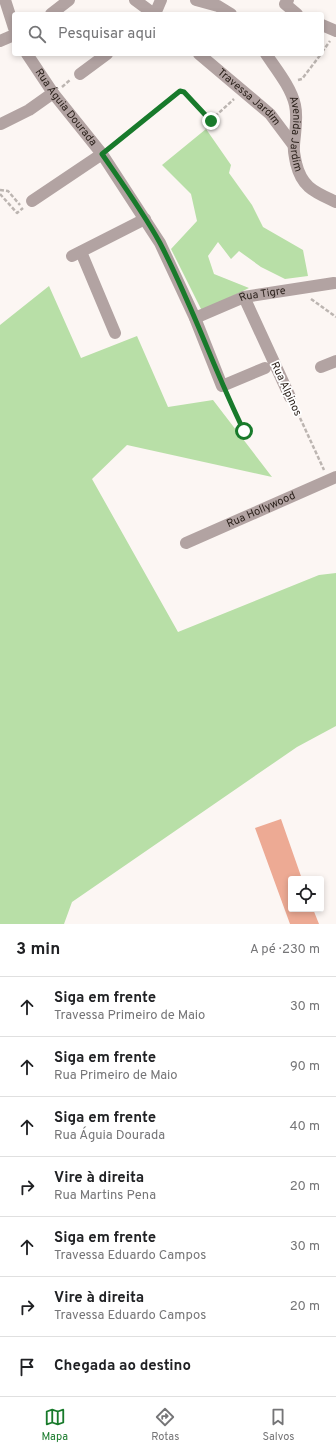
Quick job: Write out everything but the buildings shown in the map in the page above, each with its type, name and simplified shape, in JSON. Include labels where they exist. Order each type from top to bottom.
[{"type":"street","points":[[5,0],[12,22]]},
{"type":"street","points":[[54,12],[70,0]]},
{"type":"street","points":[[135,0],[152,12]]},
{"type":"street","points":[[156,12],[161,0]]},
{"type":"street","points":[[196,0],[218,3],[229,12]]},
{"type":"street","points":[[230,12],[232,0]]},
{"type":"street","points":[[286,2],[295,12]]},
{"type":"street","points":[[324,26],[336,31]]},
{"type":"street","points":[[0,41],[12,37]]},
{"type":"street","name":"Rua Águia Dourada","points":[[28,56],[53,93],[102,154],[146,219],[160,243],[195,318],[222,386]]},
{"type":"street","points":[[80,74],[104,56]]},
{"type":"street","name":"Travessa Jardim","points":[[201,56],[270,114],[294,146]]},
{"type":"street","name":"Avenida Jardim","points":[[267,56],[284,82],[295,104],[297,131],[294,146],[297,166],[306,186],[336,202]]},
{"type":"street","points":[[1,124],[29,110],[53,93]]},
{"type":"street","points":[[279,125],[290,127],[296,121]]},
{"type":"street","points":[[32,201],[102,154]]},
{"type":"street","points":[[115,333],[76,254],[146,219]]},
{"type":"street","name":"Rua Tigre","points":[[195,318],[244,297],[334,283]]},
{"type":"street","name":"Rua Alpinos","points":[[244,297],[290,397]]},
{"type":"street","points":[[321,367],[336,361]]},
{"type":"street","points":[[222,386],[265,368]]},
{"type":"street","name":"Rua Hollywood","points":[[186,542],[332,479]]},
{"type":"path","points":[[302,79],[319,56]]},
{"type":"path","points":[[53,93],[80,74]]},
{"type":"path","points":[[102,154],[180,91],[184,92],[210,121],[243,90]]},
{"type":"path","points":[[0,190],[8,191],[23,208],[17,213],[0,194]]},
{"type":"path","points":[[296,289],[336,317]]},
{"type":"path","points":[[222,386],[244,431]]},
{"type":"path","name":"Rua Alpinos","points":[[290,397],[332,479]]},
{"type":"green space","points":[[206,129],[231,165],[229,173],[252,205],[263,227],[303,250],[308,276],[285,279],[261,267],[239,251],[231,259],[218,242],[208,256],[214,274],[249,288],[202,311],[171,249],[197,221],[191,194],[162,165]]},
{"type":"green space","points":[[49,286],[81,358],[137,336],[168,407],[213,400],[272,477],[127,445],[92,479],[178,632],[319,575],[336,573],[336,726],[297,747],[72,902],[64,924],[0,924],[0,325]]},
{"type":"route","points":[[211,121],[209,121],[184,92],[180,91],[102,154],[146,219],[160,243],[195,318],[222,386],[244,431]]}]
